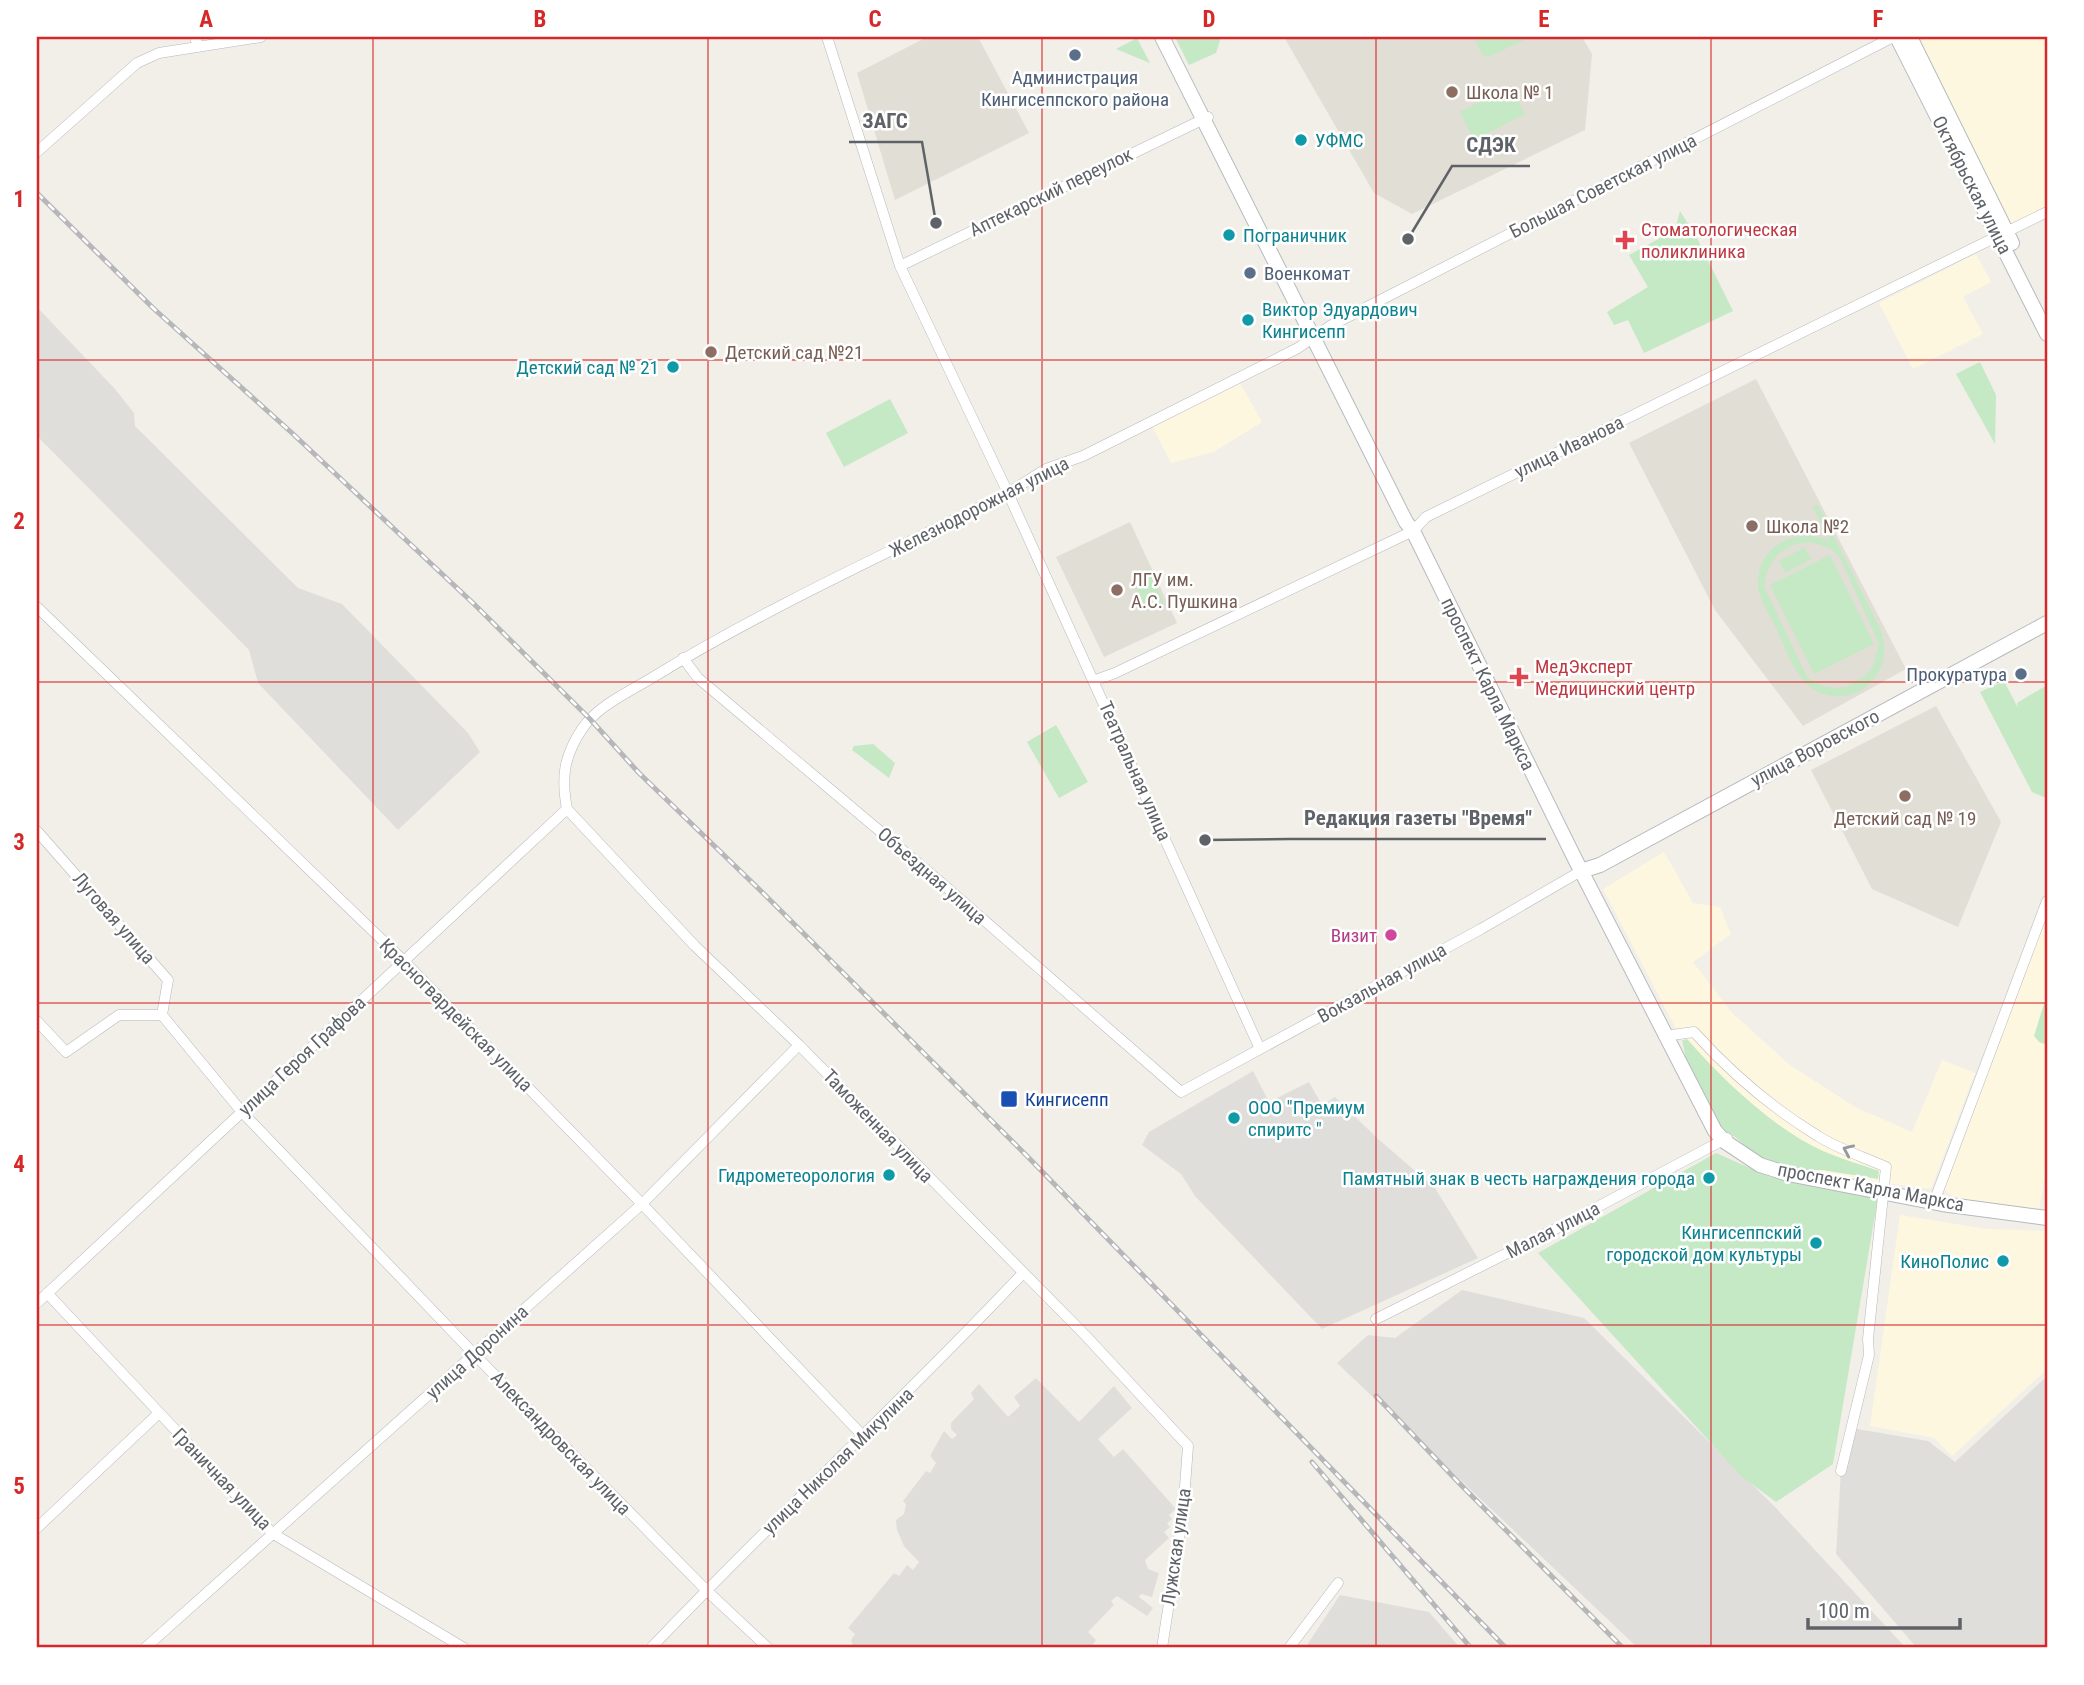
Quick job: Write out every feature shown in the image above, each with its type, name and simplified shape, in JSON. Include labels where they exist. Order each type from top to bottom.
[{"type":"main road","name":"проспект Карла Маркса","points":[[1162,37],[1415,529],[1715,1131],[1760,1164],[1788,1174],[1935,1200],[2047,1216]]},
{"type":"main road","points":[[1168,37],[1206,118]]},
{"type":"main road","name":"Октябрьская улица","points":[[1895,37],[2002,234],[2047,334]]},
{"type":"main road","points":[[1910,37],[2002,234],[2047,317]]},
{"type":"main road","name":"улица Воровского","points":[[1583,870],[1600,865],[2047,623]]},
{"type":"street","points":[[37,152],[137,63],[196,42],[261,37]]},
{"type":"street","points":[[827,37],[900,265],[1008,493]]},
{"type":"street","name":"Большая Советская улица","points":[[1316,335],[1895,37]]},
{"type":"street","name":"Аптекарский переулок","points":[[900,265],[1206,118]]},
{"type":"street","name":"улица Иванова","points":[[1093,681],[1115,673],[1415,529],[1426,517],[2047,212]]},
{"type":"street","name":"Железнодорожная улица","points":[[567,809],[563,785],[566,757],[582,728],[610,703],[761,616],[1008,493],[1046,469],[1083,456],[1298,348],[1316,335]]},
{"type":"street","name":"Театральная улица","points":[[1008,493],[1260,1049]]},
{"type":"street","name":"Красногвардейская улица","points":[[37,607],[403,960],[642,1204],[863,1436]]},
{"type":"street","name":"Объездная улица","points":[[683,659],[698,678],[938,880],[1181,1092]]},
{"type":"street","name":"улица Героя Графова","points":[[37,1303],[567,809]]},
{"type":"street","name":"Таможенная улица","points":[[567,809],[695,946],[799,1045],[1129,1381],[1188,1446]]},
{"type":"street","name":"Луговая улица","points":[[37,831],[168,979],[162,1015]]},
{"type":"street","name":"Вокзальная улица","points":[[1181,1092],[1481,929],[1583,870]]},
{"type":"street","points":[[1935,1200],[2047,901]]},
{"type":"street","points":[[37,1021],[66,1052],[119,1014],[162,1015],[242,1112]]},
{"type":"street","points":[[1667,1036],[1694,1032],[1718,1059],[1787,1115],[1819,1137],[1886,1167],[1868,1339],[1869,1355],[1841,1471]]},
{"type":"street","name":"улица Доронина","points":[[145,1648],[642,1204],[799,1045]]},
{"type":"street","name":"Александровская улица","points":[[242,1112],[475,1355],[706,1590],[768,1648]]},
{"type":"street","name":"Малая улица","points":[[1376,1319],[1571,1222],[1726,1139]]},
{"type":"street","name":"улица Николая Микулина","points":[[651,1648],[706,1590],[946,1355],[1023,1273]]},
{"type":"street","name":"Граничная улица","points":[[47,1293],[272,1533],[464,1648]]},
{"type":"street","points":[[37,1528],[159,1413]]},
{"type":"street","name":"Лужская улица","points":[[1162,1648],[1184,1513],[1188,1446]]},
{"type":"street","points":[[1289,1648],[1338,1583]]},
{"type":"shaded area","points":[[927,37],[978,37],[1029,133],[895,200],[857,73]]},
{"type":"shaded area","name":"Школа № 1","points":[[1284,37],[1582,37],[1592,54],[1585,130],[1412,214],[1374,193]]},
{"type":"shaded area","points":[[1929,37],[2047,37],[2047,213],[1998,237],[1903,50]]},
{"type":"shaded area","points":[[1976,254],[1991,282],[1963,297],[1983,334],[1913,369],[1879,303]]},
{"type":"shaded area","points":[[37,307],[115,389],[134,413],[135,426],[298,588],[342,604],[468,733],[480,752],[398,830],[258,683],[249,650],[37,436]]},
{"type":"shaded area","name":"Школа №2","points":[[1756,379],[1906,669],[1803,726],[1715,610],[1629,443]]},
{"type":"shaded area","points":[[1240,383],[1262,422],[1214,452],[1171,463],[1152,426]]},
{"type":"shaded area","name":"ЛГУ им. А.С. Пушкина","points":[[1130,522],[1177,623],[1104,657],[1056,557]]},
{"type":"shaded area","name":"Детский сад № 19","points":[[1936,706],[2001,822],[1958,927],[1872,889],[1811,770]]},
{"type":"shaded area","points":[[1664,852],[1693,903],[1720,907],[1731,934],[1693,962],[1732,1013],[1790,1065],[1855,1107],[1912,1132],[1942,1060],[1975,1073],[1931,1189],[1792,1171],[1761,1160],[1735,1137],[1719,1129],[1690,1077],[1682,1040],[1603,889]]},
{"type":"shaded area","points":[[2047,914],[2047,1163],[2039,1210],[1957,1200],[1944,1190]]},
{"type":"shaded area","points":[[1253,1071],[1269,1102],[1309,1082],[1322,1105],[1335,1097],[1435,1188],[1478,1258],[1322,1329],[1195,1196],[1181,1174],[1142,1145],[1149,1132]]},
{"type":"shaded area","points":[[1900,1215],[1986,1229],[2047,1231],[2047,1369],[1952,1456],[1934,1438],[1870,1426]]},
{"type":"shaded area","points":[[1462,1290],[1584,1318],[1776,1508],[1906,1648],[1638,1648],[1337,1363],[1368,1335],[1395,1338]]},
{"type":"shaded area","points":[[2047,1376],[2047,1648],[1917,1648],[1836,1554],[1841,1471],[1851,1428],[1928,1441],[1955,1462]]},
{"type":"shaded area","points":[[1036,1378],[1079,1422],[1114,1386],[1132,1408],[1098,1439],[1114,1457],[1123,1449],[1176,1509],[1169,1515],[1172,1519],[1167,1523],[1170,1527],[1164,1532],[1169,1538],[1145,1560],[1148,1569],[1159,1573],[1152,1597],[1141,1594],[1139,1597],[1153,1608],[1147,1616],[1117,1596],[1111,1601],[1114,1605],[1088,1632],[1096,1640],[1090,1648],[853,1648],[851,1640],[855,1634],[848,1628],[894,1573],[899,1576],[907,1565],[913,1570],[919,1562],[904,1546],[896,1520],[904,1514],[906,1504],[903,1501],[926,1471],[930,1473],[936,1463],[930,1456],[944,1431],[952,1439],[957,1435],[951,1429],[951,1423],[974,1399],[971,1393],[979,1384],[1008,1417],[1020,1406],[1014,1397]]},
{"type":"shaded area","points":[[1340,1595],[1429,1612],[1460,1648],[1305,1648]]},
{"type":"green space","points":[[1175,37],[1221,37],[1216,53],[1189,65]]},
{"type":"green space","points":[[1474,37],[1530,37],[1489,57],[1482,54]]},
{"type":"green space","points":[[1137,38],[1150,63],[1116,49]]},
{"type":"green space","points":[[1510,86],[1525,114],[1474,140],[1460,112]]},
{"type":"green space","points":[[1680,211],[1697,238],[1733,311],[1644,353],[1628,320],[1614,325],[1607,312],[1648,287],[1629,255],[1675,230]]},
{"type":"green space","points":[[1980,362],[1996,395],[1995,444],[1956,374]]},
{"type":"green space","points":[[890,399],[908,433],[844,467],[826,433]]},
{"type":"green space","points":[[1818,505],[1880,628],[1884,642],[1884,657],[1879,671],[1867,686],[1853,694],[1828,695],[1807,684],[1792,663],[1759,590],[1764,558],[1782,542],[1806,536],[1830,541],[1813,507]],"holes":[[[1811,542],[1829,548],[1839,556],[1879,644],[1873,666],[1866,675],[1846,687],[1834,688],[1823,686],[1807,677],[1764,586],[1768,569],[1778,554],[1793,545]]]},
{"type":"green space","points":[[1805,547],[1811,559],[1785,573],[1779,561]]},
{"type":"green space","points":[[1830,555],[1874,644],[1814,674],[1770,585]]},
{"type":"green space","points":[[1149,568],[1164,603],[1147,611],[1131,576]]},
{"type":"green space","points":[[2004,681],[2018,708],[2017,703],[2047,685],[2046,798],[2032,792],[1980,692]]},
{"type":"green space","points":[[1056,725],[1088,782],[1059,798],[1027,742]]},
{"type":"green space","points":[[873,744],[895,763],[889,778],[852,750],[854,746]]},
{"type":"green space","points":[[2047,994],[2047,1045],[2034,1036]]},
{"type":"green space","points":[[1687,1039],[1732,1086],[1786,1130],[1823,1151],[1879,1171],[1878,1179],[1822,1170],[1792,1171],[1761,1160],[1735,1137],[1719,1129],[1690,1077],[1682,1040]]},
{"type":"green space","points":[[1716,1153],[1770,1177],[1878,1197],[1833,1464],[1776,1502],[1741,1476],[1538,1253]]},
{"type":"railway","points":[[37,193],[153,308],[292,433],[474,604],[590,719],[639,773],[1026,1155],[1506,1648]]},
{"type":"railway","points":[[1376,1396],[1623,1648]]},
{"type":"railway","points":[[1312,1462],[1471,1648]]},
{"type":"place","name":"Администрация Кингисеппского района","points":[[1075,55]]},
{"type":"place","name":"Школа № 1","points":[[1452,92]]},
{"type":"place","name":"УФМС","points":[[1301,140]]},
{"type":"place","name":"ЗАГС","points":[[936,223]]},
{"type":"place","name":"Пограничник","points":[[1229,235]]},
{"type":"place","name":"СДЭК","points":[[1408,239]]},
{"type":"place","name":"Стоматологическая поликлиника","points":[[1625,240]]},
{"type":"place","name":"Военкомат","points":[[1250,273]]},
{"type":"place","name":"Виктор Эдуардович Кингисепп","points":[[1248,320]]},
{"type":"place","name":"Детский сад №21","points":[[711,352]]},
{"type":"place","name":"Детский сад № 21","points":[[673,367]]},
{"type":"place","name":"Школа №2","points":[[1752,526]]},
{"type":"place","name":"ЛГУ им. А.С. Пушкина","points":[[1117,590]]},
{"type":"place","name":"Прокуратура","points":[[2021,674]]},
{"type":"place","name":"МедЭксперт Медицинский центр","points":[[1519,677]]},
{"type":"place","name":"Детский сад № 19","points":[[1905,796]]},
{"type":"place","name":"Редакция газеты \"Время\"","points":[[1205,840]]},
{"type":"place","name":"Визит","points":[[1391,935]]},
{"type":"place","name":"Кингисепп","points":[[1009,1099]]},
{"type":"place","name":"ООО \"Премиум спиритс \"","points":[[1234,1118]]},
{"type":"place","name":"Гидрометеорология","points":[[889,1175]]},
{"type":"place","name":"Памятный знак в честь награждения города","points":[[1709,1178]]},
{"type":"place","name":"Кингисеппский городской дом культуры","points":[[1816,1243]]},
{"type":"place","name":"КиноПолис","points":[[2003,1261]]}]
